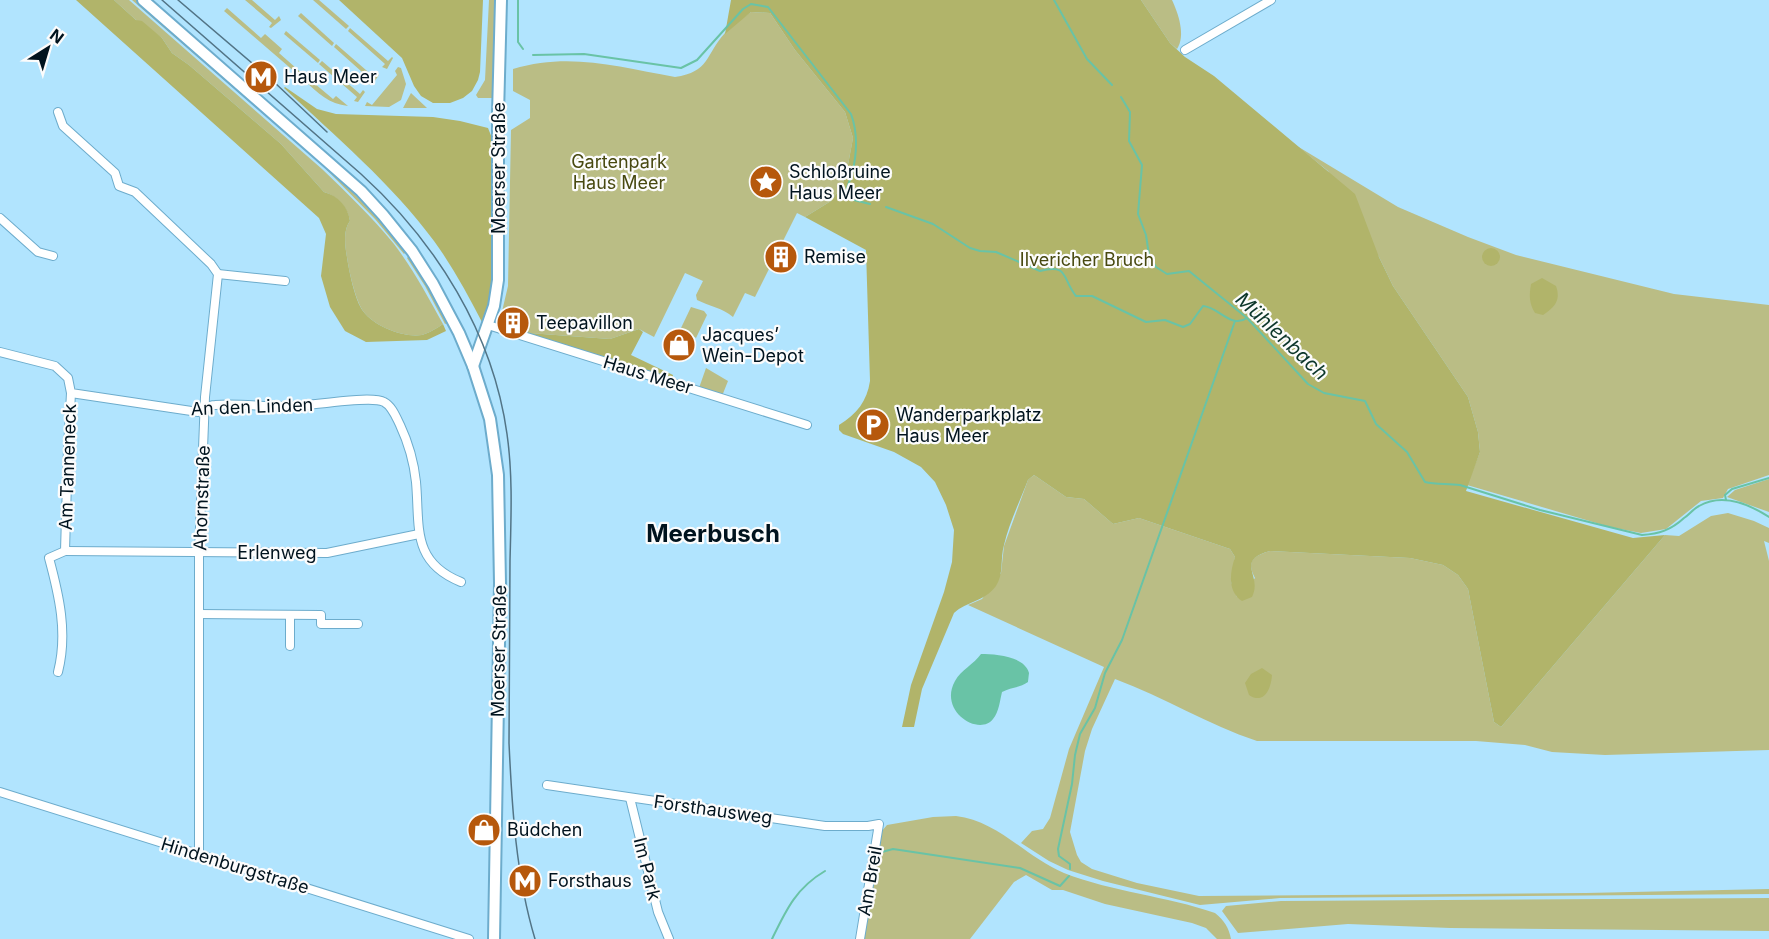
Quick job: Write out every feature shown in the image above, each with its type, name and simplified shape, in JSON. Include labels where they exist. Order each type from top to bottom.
[{"type":"main road","name":"Moerser Straße","points":[[143,0],[361,191],[412,251],[433,284],[459,333],[473,366],[490,419],[498,475],[500,583],[494,939]]},
{"type":"main road","name":"Moerser Straße","points":[[473,366],[497,292],[500,253],[498,114],[501,0]]},
{"type":"main road","points":[[459,333],[479,337],[486,330]]},
{"type":"street","points":[[1185,50],[1271,0]]},
{"type":"street","points":[[58,112],[63,126],[114,173],[119,186],[135,192],[211,264],[218,274],[285,281]]},
{"type":"street","points":[[0,218],[38,252],[53,256]]},
{"type":"street","name":"Ahornstraße","points":[[199,855],[199,553],[205,397],[218,274]]},
{"type":"street","name":"Haus Meer","points":[[486,330],[807,425]]},
{"type":"street","points":[[0,352],[56,366],[68,378],[71,393]]},
{"type":"street","name":"An den Linden","points":[[71,393],[198,412],[212,405],[275,408],[367,399],[385,402],[392,409],[409,452],[416,480],[419,534]]},
{"type":"street","name":"Am Tanneneck","points":[[58,672],[61,660],[63,621],[49,558],[65,551],[71,393]]},
{"type":"street","points":[[419,534],[427,557],[449,577],[461,582]]},
{"type":"street","name":"Erlenweg","points":[[65,551],[327,553],[419,534]]},
{"type":"street","points":[[199,614],[321,615],[321,624],[358,624]]},
{"type":"street","points":[[290,615],[290,646]]},
{"type":"street","name":"Forsthausweg","points":[[547,785],[825,826],[879,824]]},
{"type":"street","name":"Hindenburgstraße","points":[[0,792],[469,939]]},
{"type":"street","name":"Im Park","points":[[630,798],[658,912],[669,939]]},
{"type":"street","name":"Am Breil","points":[[860,939],[879,824]]},
{"type":"green space","points":[[76,0],[114,0],[136,20],[142,21],[162,38],[172,53],[281,144],[324,192],[342,202],[350,221],[345,239],[355,293],[363,311],[374,322],[406,335],[422,335],[443,324],[446,331],[427,340],[366,342],[345,331],[330,307],[321,276],[326,234],[319,218]]},
{"type":"green space","points":[[114,0],[129,0],[350,196],[394,244],[420,283],[443,324],[422,335],[406,335],[374,322],[363,311],[357,299],[349,270],[345,239],[350,221],[344,207],[337,199],[324,192],[281,144],[172,53],[162,38],[136,20]]},
{"type":"green space","points":[[132,0],[136,0],[325,164],[377,217],[406,252],[404,254],[375,219],[324,167]]},
{"type":"green space","points":[[245,0],[252,0],[275,20],[279,16],[281,20],[271,28],[269,27],[272,23]]},
{"type":"green space","points":[[313,0],[319,0],[349,26],[346,29]]},
{"type":"green space","points":[[339,0],[483,0],[480,72],[472,91],[463,98],[450,103],[433,103],[421,96],[402,58]]},
{"type":"green space","points":[[489,0],[495,0],[492,98],[478,98],[476,95],[485,80]]},
{"type":"green space","name":"Ilvericher Bruch","points":[[731,0],[1141,0],[1170,43],[1185,57],[1214,76],[1355,194],[1379,257],[1393,286],[1468,397],[1478,432],[1480,452],[1466,491],[1633,538],[1665,535],[1501,727],[1494,722],[1468,589],[1458,575],[1443,565],[1410,558],[1270,551],[1259,555],[1251,564],[1254,589],[1252,597],[1242,601],[1232,587],[1231,575],[1235,557],[1230,549],[1139,518],[1113,524],[1084,499],[1066,497],[1034,475],[1028,480],[1009,529],[996,586],[986,595],[954,613],[922,689],[914,727],[902,727],[911,685],[944,592],[952,562],[954,530],[935,482],[921,467],[894,452],[843,434],[839,430],[839,425],[860,406],[870,381],[866,250],[805,217],[831,201],[842,186],[853,138],[845,112],[795,50],[770,13],[751,12],[725,34]]},
{"type":"green space","points":[[1141,0],[1172,0],[1181,31],[1177,49],[1170,43]]},
{"type":"green space","points":[[227,8],[261,38],[265,34],[282,49],[279,53],[305,76],[303,79],[224,11]]},
{"type":"green space","name":"Gartenpark Haus Meer","points":[[751,12],[770,13],[795,50],[845,112],[853,138],[842,186],[831,201],[805,217],[797,213],[755,297],[745,293],[733,317],[697,300],[696,295],[703,281],[685,273],[654,337],[639,329],[610,339],[515,332],[505,328],[500,320],[508,286],[511,130],[530,118],[530,100],[513,91],[513,69],[534,64],[574,61],[675,77],[686,75],[701,67],[725,33]]},
{"type":"green space","points":[[301,13],[334,43],[332,46],[298,16]]},
{"type":"green space","points":[[350,28],[388,61],[393,58],[387,69],[382,67],[385,64],[348,31]]},
{"type":"green space","points":[[286,31],[320,60],[318,63],[284,34]]},
{"type":"green space","points":[[336,44],[374,77],[377,73],[379,75],[372,85],[368,84],[371,80],[334,47]]},
{"type":"green space","points":[[322,61],[360,94],[363,90],[365,92],[358,102],[354,101],[357,97],[319,64]]},
{"type":"green space","points":[[398,67],[401,68],[406,84],[401,100],[389,107],[365,106],[367,102],[372,105],[397,75],[395,71]]},
{"type":"green space","points":[[308,78],[333,99],[336,96],[348,106],[324,97],[305,81]]},
{"type":"green space","points":[[285,87],[317,109],[336,114],[433,117],[488,128],[492,138],[494,254],[491,297],[483,324],[448,261],[418,220],[382,180]]},
{"type":"green space","points":[[411,93],[427,108],[403,108]]},
{"type":"green space","points":[[1297,146],[1398,207],[1516,255],[1674,294],[1769,305],[1769,475],[1728,489],[1723,498],[1701,501],[1666,529],[1641,533],[1610,527],[1467,485],[1480,452],[1478,432],[1468,397],[1393,286],[1379,257],[1328,171]]},
{"type":"green space","points":[[1491,248],[1497,251],[1500,257],[1497,263],[1491,266],[1485,263],[1482,257],[1485,251]]},
{"type":"green space","points":[[409,256],[428,285],[448,323],[445,324],[407,258]]},
{"type":"green space","points":[[1542,278],[1556,286],[1558,295],[1554,306],[1543,315],[1535,313],[1530,296],[1531,284]]},
{"type":"green space","points":[[691,307],[704,311],[707,315],[696,338],[681,328]]},
{"type":"green space","points":[[639,329],[643,332],[631,355],[673,375],[672,382],[515,332],[610,339]]},
{"type":"green space","points":[[706,368],[728,381],[722,396],[699,388]]},
{"type":"green space","points":[[1034,475],[1066,497],[1084,499],[1113,524],[1139,518],[1230,549],[1235,557],[1231,582],[1237,597],[1255,578],[1251,563],[1255,557],[1270,551],[1410,558],[1443,565],[1458,575],[1468,589],[1494,722],[1501,727],[1665,535],[1679,536],[1711,516],[1728,513],[1769,528],[1769,543],[1764,541],[1769,561],[1769,750],[1605,755],[1552,752],[1525,745],[1476,741],[1257,741],[1115,679],[1092,729],[1085,751],[1070,832],[1081,862],[1092,869],[1137,883],[1199,896],[1769,889],[1769,894],[1280,898],[1200,905],[1103,881],[1068,870],[1049,861],[1021,843],[1032,831],[1043,829],[1050,818],[1069,749],[1104,667],[968,605],[982,599],[1001,573],[1004,546],[1028,480]]},
{"type":"green space","points":[[1769,479],[1769,512],[1727,497],[1735,490]]},
{"type":"green space","points":[[1262,668],[1272,675],[1270,685],[1263,697],[1254,698],[1249,695],[1245,683],[1251,674]]},
{"type":"green space","points":[[956,816],[971,819],[999,832],[1064,873],[1101,885],[1178,902],[1215,913],[1226,924],[1231,939],[1217,939],[1206,928],[1192,923],[1105,904],[1063,890],[1052,890],[1026,875],[1014,882],[970,939],[863,939],[881,832],[887,825],[933,817]]},
{"type":"green space","points":[[1769,898],[1769,931],[1450,928],[1348,924],[1238,933],[1222,911],[1226,906],[1281,901]]},
{"type":"shaded area","points":[[981,654],[1016,660],[1026,667],[1029,673],[1028,682],[1002,692],[993,719],[987,724],[979,725],[970,723],[956,711],[951,692],[958,677]]},
{"type":"waterway","points":[[518,0],[518,42],[523,49]]},
{"type":"waterway","points":[[1054,0],[1087,59],[1112,85]]},
{"type":"waterway","name":"Mühlenbach","points":[[533,55],[584,54],[681,68],[697,60],[743,9],[751,4],[768,7],[851,114],[856,136],[856,151],[846,193],[850,199],[870,204]]},
{"type":"waterway","name":"Mühlenbach","points":[[1121,97],[1130,112],[1129,141],[1142,165],[1138,214],[1146,235],[1149,255],[1156,267],[1167,274],[1189,271],[1247,318],[1308,384],[1324,393],[1365,401],[1376,424],[1407,452],[1425,482],[1460,485],[1540,510],[1642,535],[1669,528],[1697,507],[1717,500],[1744,504],[1769,517]]},
{"type":"waterway","points":[[886,207],[933,224],[970,248],[996,252],[1040,271],[1056,269],[1064,274],[1076,296],[1092,296],[1146,322],[1165,320],[1183,327],[1190,324],[1203,306],[1236,321],[1247,318]]},
{"type":"waterway","points":[[1070,869],[1070,864],[1059,856],[1058,849],[1080,734],[1095,708],[1105,673],[1122,640],[1235,321]]},
{"type":"waterway","points":[[1726,500],[1725,495],[1732,489],[1769,478]]},
{"type":"waterway","points":[[882,852],[893,849],[1020,868],[1060,886],[1069,876]]},
{"type":"waterway","points":[[772,939],[787,909],[799,892],[825,871]]},
{"type":"tram line","points":[[162,0],[361,174],[388,201],[413,229],[457,292],[489,360],[500,397],[509,450],[511,497],[510,768],[519,866],[535,939]]},
{"type":"tram line","points":[[178,0],[273,81],[327,132]]},
{"type":"place","name":"Haus Meer","points":[[261,77]]},
{"type":"place","name":"Schloßruine Haus Meer","points":[[766,182]]},
{"type":"place","name":"Remise","points":[[781,257]]},
{"type":"place","name":"Teepavillon","points":[[513,323]]},
{"type":"place","name":"Jacques’ Wein-Depot","points":[[679,345]]},
{"type":"place","name":"Wanderparkplatz Haus Meer","points":[[873,425]]},
{"type":"place","name":"Büdchen","points":[[484,830]]},
{"type":"place","name":"Forsthaus","points":[[525,881]]},
{"type":"district","name":"Meerbusch","points":[[713,534]]}]
